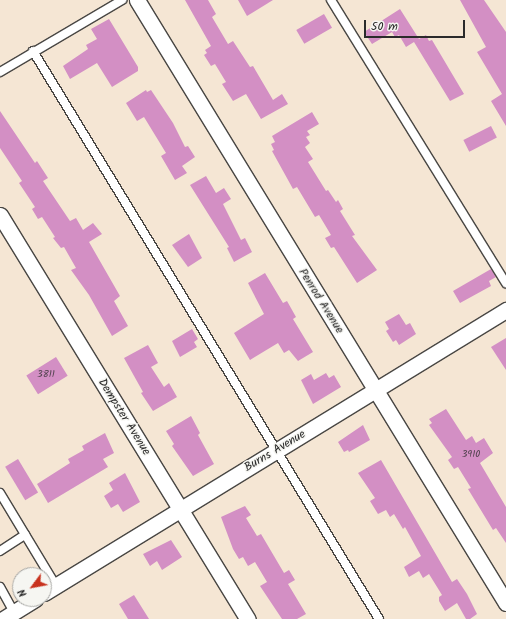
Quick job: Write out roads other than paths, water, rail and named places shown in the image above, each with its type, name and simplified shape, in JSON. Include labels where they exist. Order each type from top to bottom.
[{"type":"street","name":"Penrod Avenue","points":[[137,0],[506,603]]},
{"type":"street","name":"Dempster Avenue","points":[[0,215],[248,619]]},
{"type":"street","name":"Burns Avenue","points":[[52,588],[506,310]]},
{"type":"street","points":[[9,615],[22,607]]},
{"type":"lane","points":[[0,72],[33,51],[122,0]]},
{"type":"lane","points":[[331,0],[506,283]]},
{"type":"lane","points":[[33,51],[378,619]]},
{"type":"lane","points":[[0,493],[26,535],[40,567]]},
{"type":"lane","points":[[0,551],[26,535]]},
{"type":"lane","points":[[0,587],[9,615]]}]
